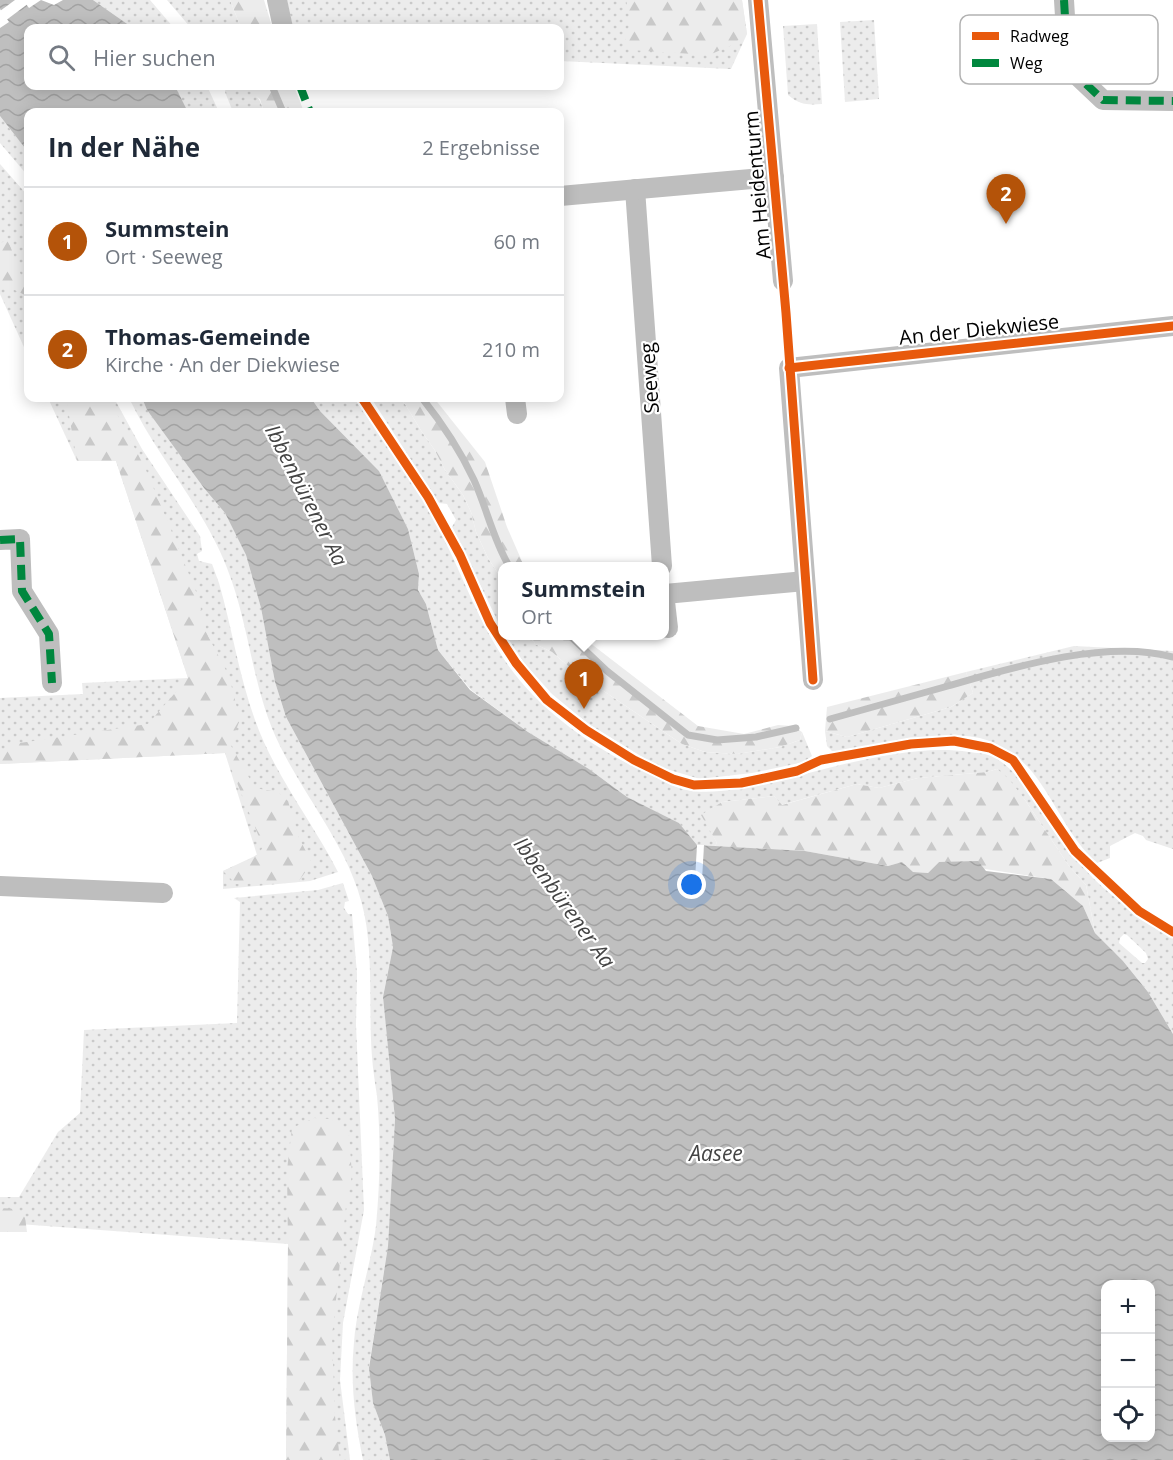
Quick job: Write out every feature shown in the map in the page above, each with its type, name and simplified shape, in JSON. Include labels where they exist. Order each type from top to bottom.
[{"type":"street","points":[[277,0],[282,24]]},
{"type":"street","name":"Am Heidenturm","points":[[758,0],[783,281]]},
{"type":"street","points":[[1064,0],[1065,15]]},
{"type":"street","points":[[1086,84],[1103,100],[1173,101]]},
{"type":"street","points":[[564,196],[774,177]]},
{"type":"street","name":"Seeweg","points":[[635,189],[662,562]]},
{"type":"street","name":"An der Diekwiese","points":[[805,582],[789,368],[1173,326]]},
{"type":"street","points":[[0,540],[20,539],[22,591],[50,634],[52,683]]},
{"type":"street","points":[[669,594],[805,582],[813,680]]},
{"type":"street","points":[[0,885],[163,893]]},
{"type":"green space","points":[[93,0],[150,0],[171,24],[127,24]]},
{"type":"green space","points":[[167,0],[230,0],[239,24],[188,24]]},
{"type":"green space","points":[[230,0],[264,0],[270,24],[239,24]]},
{"type":"green space","points":[[287,0],[742,0],[747,34],[731,69],[564,61],[564,24],[292,24]]},
{"type":"green space","points":[[626,0],[742,0],[747,34],[730,46],[709,55],[630,50],[625,38],[629,24]]},
{"type":"green space","points":[[874,20],[879,99],[845,102],[840,22]]},
{"type":"green space","points":[[817,24],[822,104],[800,103],[788,95],[783,26]]},
{"type":"green space","points":[[177,90],[209,90],[217,108],[186,108]]},
{"type":"green space","points":[[225,90],[251,90],[262,108],[231,108]]},
{"type":"green space","points":[[248,90],[296,90],[302,108],[263,108],[260,99]]},
{"type":"green space","points":[[0,116],[24,147],[24,171],[0,143]]},
{"type":"green space","points":[[0,164],[24,191],[24,347],[0,294]]},
{"type":"green space","points":[[8,240],[21,275],[24,277],[24,295],[0,283],[0,243]]},
{"type":"green space","points":[[50,402],[116,402],[142,449],[200,536],[202,551],[197,554],[199,561],[212,564],[219,583],[244,686],[263,740],[338,872],[310,881],[223,889],[223,871],[257,855],[225,753],[0,764],[0,698],[83,694],[82,683],[188,678],[116,461],[77,461]]},
{"type":"green space","points":[[67,402],[111,402],[146,470],[197,594],[208,636],[229,676],[240,720],[230,744],[255,788],[278,792],[288,801],[299,838],[312,863],[298,882],[236,884],[223,871],[257,856],[263,847],[225,753],[0,764],[0,759],[13,744],[148,724],[188,678],[116,461],[77,461]]},
{"type":"green space","points":[[131,402],[144,402],[147,410],[225,513],[246,555],[261,608],[275,682],[286,717],[372,876],[388,916],[393,947],[383,997],[395,1119],[388,1246],[369,1366],[373,1403],[385,1435],[390,1460],[363,1460],[353,1387],[356,1327],[374,1241],[379,1178],[379,1129],[371,1042],[368,939],[364,911],[346,861],[293,770],[271,725],[263,703],[235,590],[217,545]]},
{"type":"green space","points":[[314,402],[357,402],[428,508],[491,638],[516,676],[551,712],[591,742],[634,767],[678,788],[710,792],[723,791],[900,753],[947,750],[980,753],[1000,761],[1016,776],[1058,836],[1093,878],[1121,902],[1173,936],[1173,1034],[1148,992],[1123,961],[1095,933],[1086,885],[1069,866],[1025,800],[997,769],[987,772],[918,778],[879,788],[857,784],[781,805],[774,796],[722,802],[702,815],[717,843],[715,846],[697,845],[679,823],[627,797],[589,769],[528,732],[471,690],[438,650],[426,604],[418,590],[419,574],[408,529],[379,471]],"holes":[[[1124,934],[1127,935],[1146,953],[1148,959],[1142,963],[1119,943],[1120,938]]]},
{"type":"green space","points":[[374,402],[403,402],[463,495],[471,512],[476,532],[498,573],[498,622],[452,527],[456,520],[447,504],[439,503]]},
{"type":"green space","points":[[403,402],[437,402],[485,462],[507,527],[522,562],[498,562],[498,573],[476,532],[471,512],[463,495]]},
{"type":"green space","points":[[509,640],[533,640],[535,644],[552,652],[574,671],[682,744],[705,752],[737,754],[780,747],[800,740],[802,732],[812,756],[804,762],[752,773],[700,779],[663,768],[587,723],[552,694],[524,663]]},
{"type":"green space","points":[[533,640],[586,640],[698,726],[744,734],[778,725],[792,726],[802,732],[800,740],[780,747],[737,754],[705,752],[682,744],[574,671],[552,652],[535,644]]},
{"type":"green space","points":[[1074,646],[1173,651],[1173,849],[1146,840],[1135,833],[1110,846],[1110,858],[1097,863],[1078,842],[1027,766],[1003,747],[985,739],[966,736],[935,737],[842,751],[832,751],[827,746],[825,731],[847,737],[951,707],[973,693],[966,672]]},
{"type":"green space","points":[[966,672],[973,693],[951,707],[847,737],[825,731],[827,707]]},
{"type":"green space","points":[[997,769],[1009,779],[1069,866],[1086,885],[1095,933],[1083,906],[1051,879],[939,862],[928,873],[912,872],[902,862],[888,866],[805,851],[715,846],[717,843],[701,815],[722,802],[774,796],[782,805],[857,784],[879,788],[918,778],[987,772]]},
{"type":"green space","points":[[343,883],[349,901],[345,902],[344,908],[348,914],[352,914],[357,974],[356,1025],[364,1210],[343,1323],[340,1380],[350,1460],[286,1460],[288,1244],[19,1224],[0,1227],[0,1197],[19,1197],[58,1132],[80,1113],[84,1030],[237,1023],[240,902],[234,898],[318,890]]},
{"type":"green space","points":[[314,1118],[330,1119],[349,1135],[352,1175],[346,1206],[332,1337],[335,1416],[340,1460],[286,1460],[287,1170],[292,1128]]},
{"type":"green space","points":[[0,1208],[17,1209],[25,1217],[27,1232],[0,1232]]},
{"type":"water","points":[[0,0],[23,0],[29,8],[41,0],[54,5],[63,0],[93,0],[127,24],[24,24],[24,90],[177,90],[186,108],[24,108],[24,147],[0,116],[0,28],[9,22],[0,9]]},
{"type":"water","name":"Aasee","points":[[144,402],[314,402],[379,471],[408,529],[419,574],[418,590],[426,604],[438,650],[470,690],[528,732],[589,769],[627,797],[679,823],[697,845],[805,851],[888,866],[902,862],[913,872],[928,873],[939,862],[978,861],[986,871],[1051,879],[1083,906],[1095,933],[1123,961],[1148,992],[1173,1034],[1173,1460],[390,1460],[385,1435],[373,1403],[369,1368],[388,1246],[395,1119],[383,997],[393,947],[388,916],[372,876],[286,717],[275,682],[261,608],[246,555],[225,513],[204,488],[147,410]]},
{"type":"pier","points":[[15,0],[27,0],[29,3],[5,21],[0,11]]},
{"type":"pier","points":[[697,845],[704,845],[702,880],[695,880]]},
{"type":"waterway","points":[[274,90],[281,108]]},
{"type":"waterway","points":[[425,402],[469,469],[507,562]]},
{"type":"waterway","points":[[574,640],[607,671],[688,735],[717,740],[756,737],[796,728]]},
{"type":"waterway","points":[[830,719],[1002,671],[1060,658],[1119,651],[1147,652],[1173,657]]},
{"type":"marked path","points":[[1064,0],[1065,15]]},
{"type":"marked path","points":[[1086,84],[1103,100],[1173,101]]},
{"type":"marked path","points":[[302,90],[308,108]]},
{"type":"marked path","points":[[0,540],[20,539],[22,591],[49,634],[52,683]]},
{"type":"cycle path","points":[[758,0],[786,313],[813,680]]},
{"type":"cycle path","points":[[789,368],[1173,326]]},
{"type":"cycle path","points":[[365,402],[428,497],[460,555],[490,623],[498,635]]},
{"type":"cycle path","points":[[501,640],[516,663],[547,700],[586,730],[634,760],[673,779],[694,785],[741,783],[797,771],[821,760],[911,744],[954,741],[990,748],[1013,760],[1075,851],[1139,911],[1173,932]]},
{"type":"place","name":"Thomas-Gemeinde","points":[[1006,224]]},
{"type":"place","name":"Summstein","points":[[584,709]]},
{"type":"water label","name":"Ibbenbürener Aa","points":[[307,495]]},
{"type":"water label","name":"Ibbenbürener Aa","points":[[565,902]]}]
